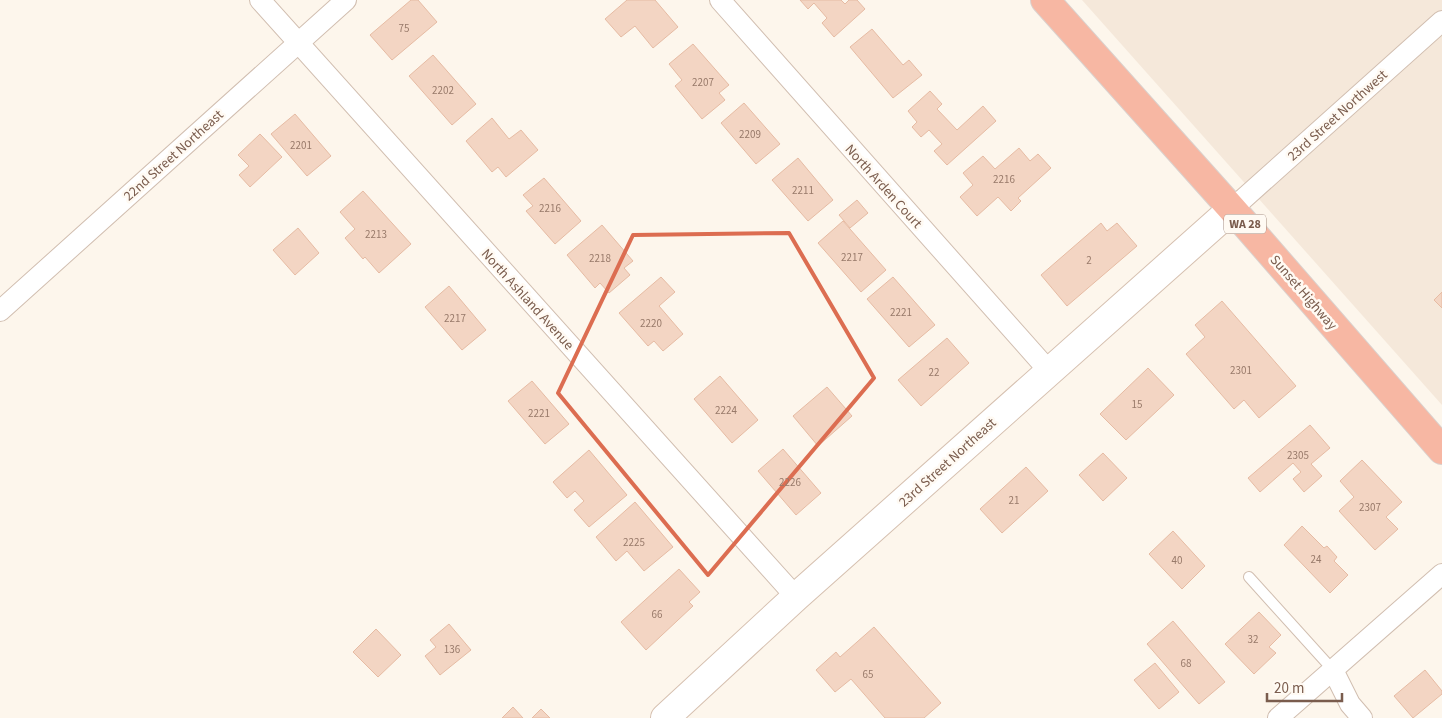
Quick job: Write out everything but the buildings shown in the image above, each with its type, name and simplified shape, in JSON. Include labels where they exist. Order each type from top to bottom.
[{"type":"highway","name":"Sunset Highway","points":[[1044,0],[1232,210],[1442,450]]},
{"type":"street","name":"North Ashland Avenue","points":[[260,0],[796,598]]},
{"type":"street","name":"22nd Street Northeast","points":[[0,311],[346,0]]},
{"type":"street","name":"North Arden Court","points":[[720,0],[1049,372]]},
{"type":"street","name":"23rd Street Northwest","points":[[1232,210],[1442,21]]},
{"type":"street","name":"23rd Street Northeast","points":[[665,718],[796,598],[1232,210]]},
{"type":"street","points":[[1278,718],[1442,574]]},
{"type":"street","points":[[1333,670],[1350,704],[1362,718]]},
{"type":"lane","points":[[1249,577],[1333,670]]},
{"type":"highlighted area","points":[[789,233],[874,378],[708,575],[558,393],[633,235]]},
{"type":"shaded area","points":[[1082,0],[1442,0],[1442,405]]}]
